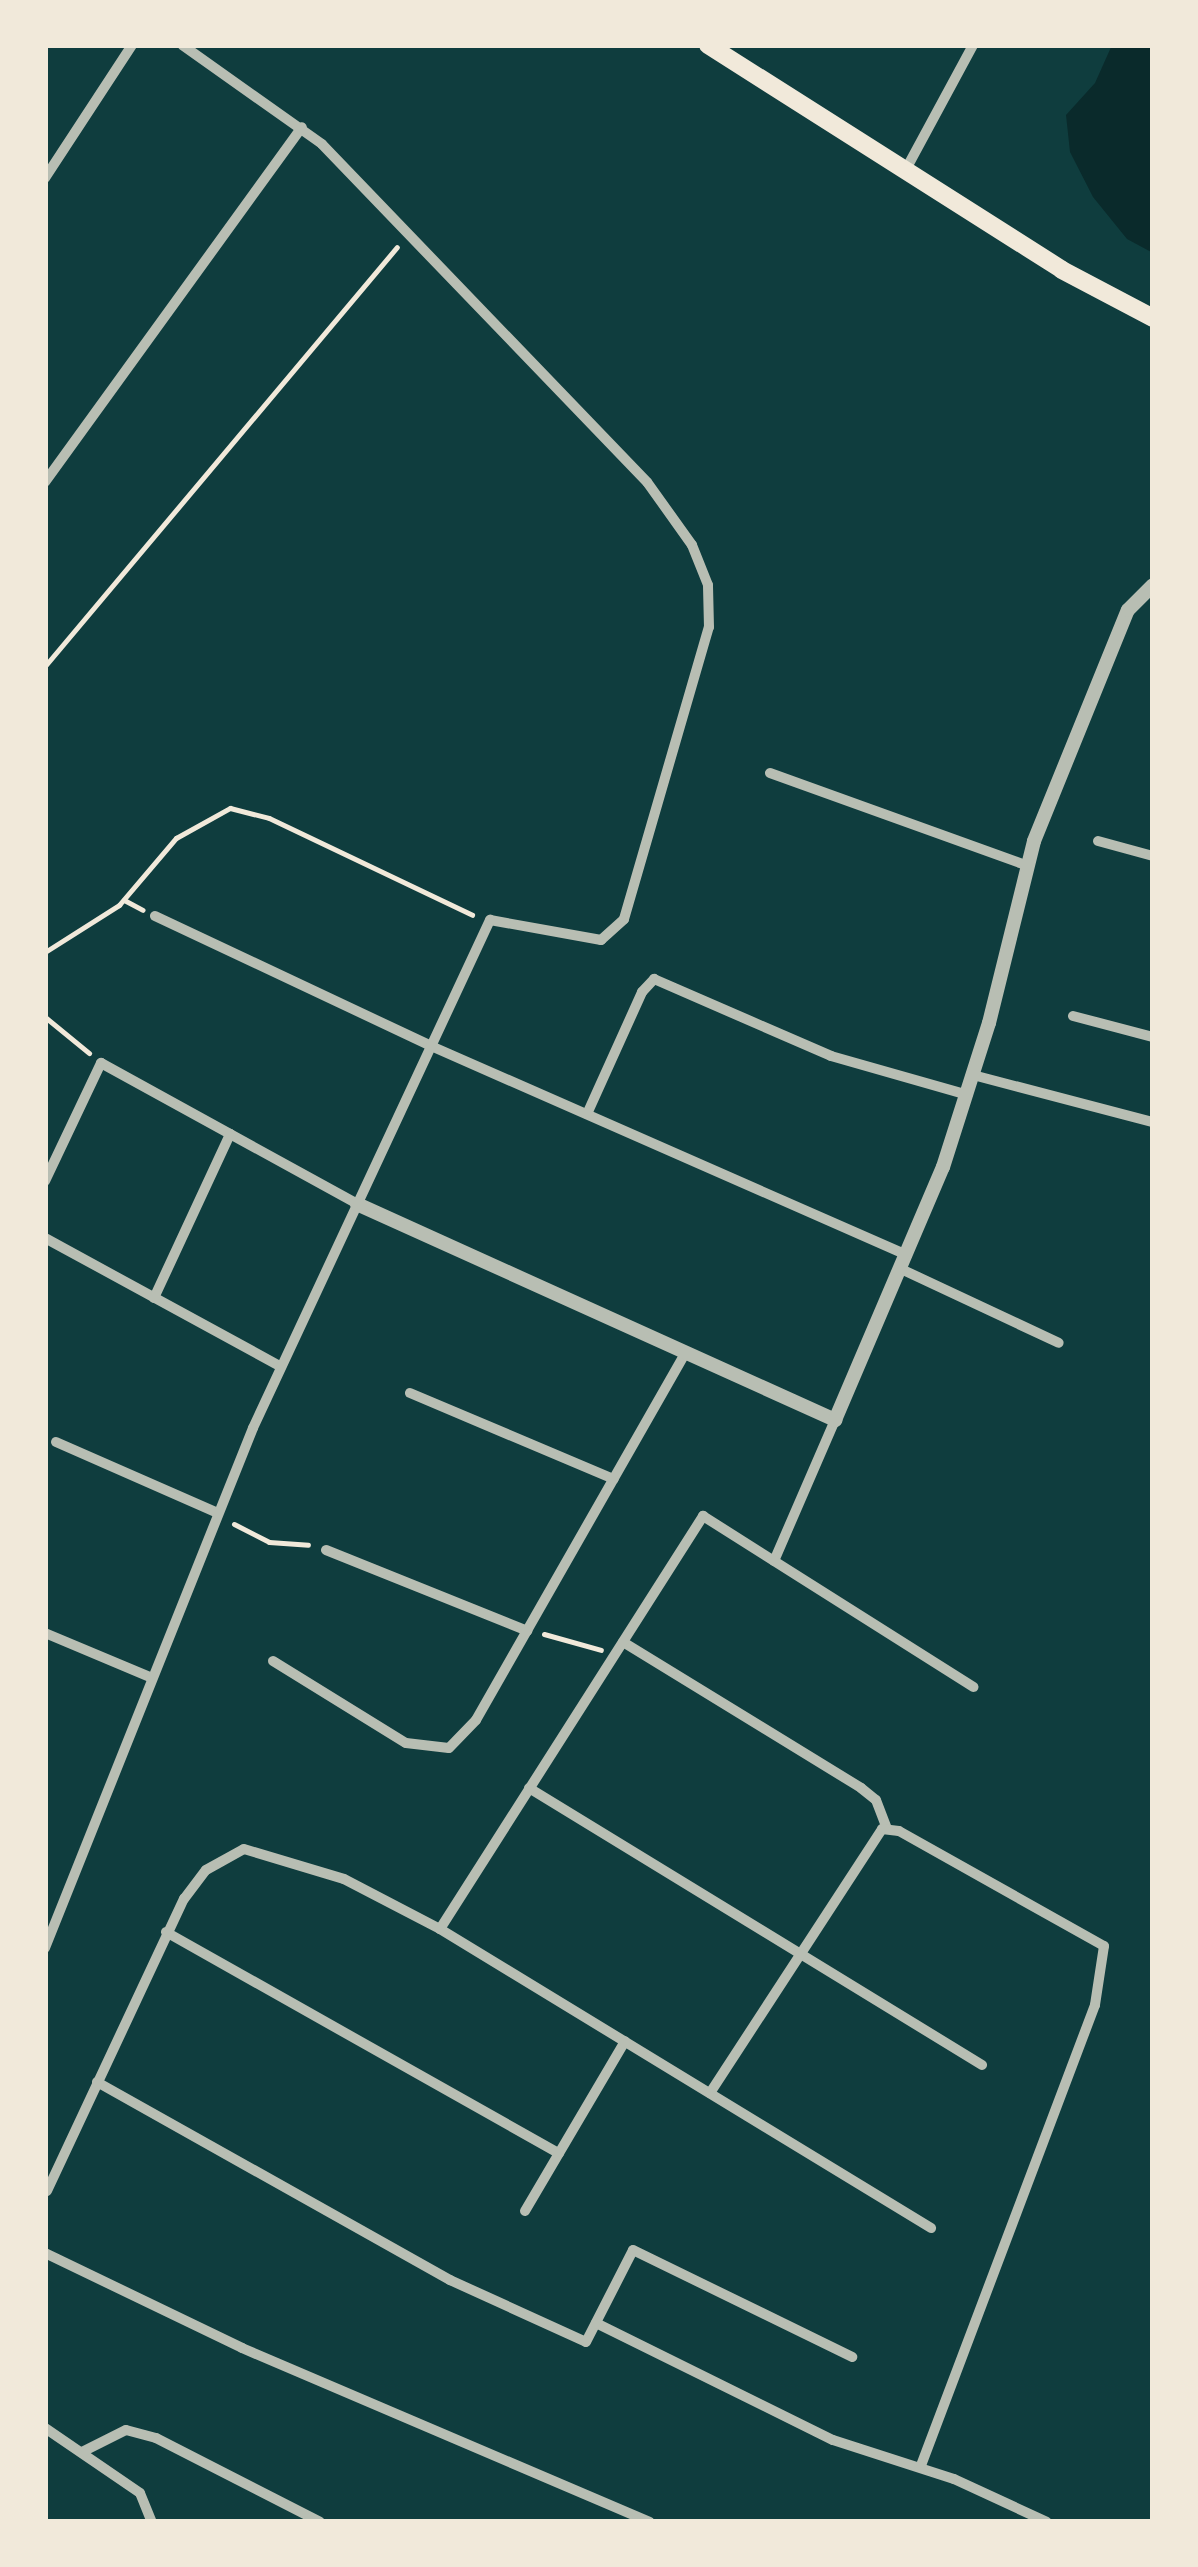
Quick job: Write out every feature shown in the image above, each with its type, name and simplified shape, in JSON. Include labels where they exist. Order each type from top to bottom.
[{"type":"main road","points":[[708,45],[1062,270],[1153,318]]},
{"type":"street","points":[[45,178],[132,45]]},
{"type":"street","points":[[45,1948],[280,1366],[490,920],[601,940],[624,919],[709,627],[708,585],[692,545],[647,482],[411,230],[302,127],[182,45]]},
{"type":"street","points":[[905,171],[973,45]]},
{"type":"street","points":[[45,482],[302,127]]},
{"type":"street","points":[[774,1561],[904,1262],[968,1095],[1026,866],[1128,610],[1153,585]]},
{"type":"street","points":[[770,773],[1026,866]]},
{"type":"street","points":[[1098,841],[1153,856]]},
{"type":"street","points":[[155,916],[904,1262],[1059,1343]]},
{"type":"street","points":[[587,1114],[642,992],[654,979],[832,1056],[968,1095]]},
{"type":"street","points":[[1073,1016],[1153,1036]]},
{"type":"street","points":[[45,1181],[101,1063],[357,1204],[836,1420]]},
{"type":"street","points":[[974,1075],[1152,1122]]},
{"type":"street","points":[[154,1298],[230,1134]]},
{"type":"street","points":[[45,1238],[280,1366]]},
{"type":"street","points":[[273,1662],[406,1743],[450,1748],[476,1720],[686,1352]]},
{"type":"street","points":[[410,1393],[614,1479]]},
{"type":"street","points":[[56,1442],[218,1512]]},
{"type":"street","points":[[440,1929],[703,1516],[974,1688]]},
{"type":"street","points":[[326,1550],[527,1631]]},
{"type":"street","points":[[45,1633],[152,1678]]},
{"type":"street","points":[[622,1642],[861,1788],[876,1800],[888,1829],[1091,1933],[1104,1946],[1106,1968],[920,2467]]},
{"type":"street","points":[[530,1788],[982,2065]]},
{"type":"street","points":[[710,2093],[874,1834],[888,1829]]},
{"type":"street","points":[[46,2192],[166,1932],[206,1870],[244,1849],[344,1879],[440,1929],[931,2228]]},
{"type":"street","points":[[166,1932],[559,2153]]},
{"type":"street","points":[[524,2212],[625,2041]]},
{"type":"street","points":[[98,2082],[507,2310],[586,2342],[633,2250],[852,2357]]},
{"type":"street","points":[[45,2252],[242,2348],[649,2522]]},
{"type":"street","points":[[596,2323],[833,2440],[920,2467],[1047,2522]]},
{"type":"street","points":[[45,2428],[140,2493],[152,2522]]},
{"type":"street","points":[[82,2452],[126,2430],[156,2438],[320,2522]]},
{"type":"path","points":[[45,666],[411,230]]},
{"type":"path","points":[[45,952],[119,905],[176,838],[230,808],[269,818],[490,920]]},
{"type":"path","points":[[45,1018],[101,1063]]},
{"type":"path","points":[[218,1512],[268,1542],[326,1550]]},
{"type":"path","points":[[527,1631],[578,1640],[613,1657]]},
{"type":"water","points":[[1112,45],[1153,45],[1153,253],[1127,239],[1093,197],[1070,152],[1066,115],[1095,83]]}]
